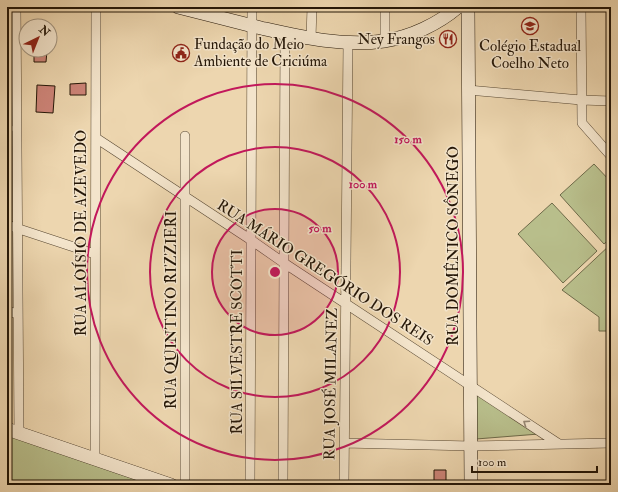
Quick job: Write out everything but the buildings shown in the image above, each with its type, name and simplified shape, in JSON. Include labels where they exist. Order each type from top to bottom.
[{"type":"street","points":[[16,7],[12,128],[17,228],[18,314],[13,431],[171,485]]},
{"type":"street","name":"RUA ALOÍSIO DE AZEVEDO","points":[[95,459],[96,7]]},
{"type":"street","name":"RUA SILVESTRE SCOTTI","points":[[250,485],[252,7]]},
{"type":"street","points":[[311,38],[312,7]]},
{"type":"street","points":[[385,7],[386,41]]},
{"type":"street","points":[[184,8],[286,34],[348,43],[363,43],[386,41],[403,37],[431,25],[458,7]]},
{"type":"street","name":"RUA DOMÊNICO SÔNEGO","points":[[468,7],[471,485]]},
{"type":"street","points":[[581,7],[582,123],[611,156]]},
{"type":"street","points":[[283,485],[286,34]]},
{"type":"street","name":"RUA JOSÉ MILANEZ","points":[[344,485],[348,43]]},
{"type":"street","points":[[468,90],[581,100],[611,101]]},
{"type":"street","name":"RUA QUINTINO RIZZIERI","points":[[185,136],[185,485]]},
{"type":"street","name":"RUA MÁRIO GREGÓRIO DOS REIS","points":[[96,138],[251,240],[284,264],[346,303],[559,444]]},
{"type":"street","points":[[7,225],[95,254]]},
{"type":"street","points":[[7,311],[18,314]]},
{"type":"street","points":[[344,443],[471,446],[611,443]]},
{"type":"green space","points":[[594,164],[611,182],[611,238],[604,244],[560,195]]},
{"type":"green space","points":[[552,203],[597,251],[563,283],[518,234]]},
{"type":"green space","points":[[611,244],[611,331],[599,331],[599,317],[562,290]]},
{"type":"green space","points":[[476,393],[539,434],[476,439]]},
{"type":"green space","points":[[7,434],[161,485],[7,485]]},
{"type":"place","name":"Colégio Estadual Coelho Neto","points":[[530,26]]},
{"type":"place","name":"Ney Frangos","points":[[448,39]]},
{"type":"place","name":"Fundação do Meio Ambiente de Criciúma","points":[[181,53]]}]
